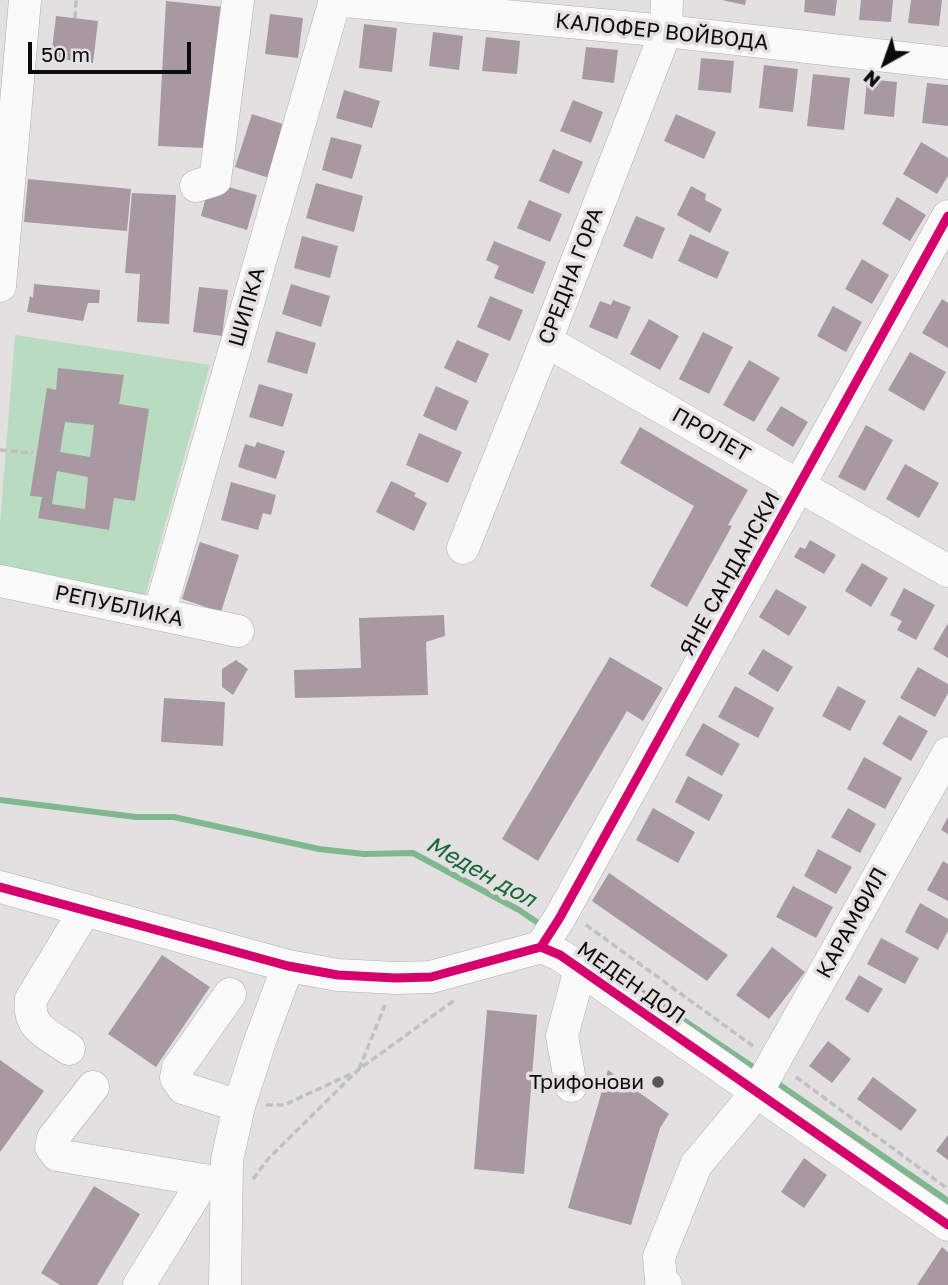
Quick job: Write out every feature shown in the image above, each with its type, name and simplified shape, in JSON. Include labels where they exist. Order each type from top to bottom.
[{"type":"street","points":[[0,286],[25,0]]},
{"type":"street","points":[[196,186],[215,180],[238,0]]},
{"type":"street","name":"КАЛОФЕР ВОЙВОДА","points":[[335,0],[666,31],[948,63]]},
{"type":"street","name":"ШИПКА","points":[[159,614],[335,0]]},
{"type":"street","name":"СРЕДНА ГОРА","points":[[463,548],[666,31],[667,0]]},
{"type":"street","name":"ЯНЕ САНДАНСКИ","points":[[549,935],[948,216]]},
{"type":"street","name":"ПРОЛЕТ","points":[[546,341],[948,571]]},
{"type":"street","name":"РЕПУБЛИКА","points":[[0,581],[238,631]]},
{"type":"street","name":"КАРАМФИЛ","points":[[664,1283],[659,1257],[695,1165],[763,1082],[948,754]]},
{"type":"street","points":[[0,887],[288,966],[338,975],[431,977],[487,964],[549,935]]},
{"type":"street","points":[[69,1049],[34,1024],[29,1012],[31,999],[85,910]]},
{"type":"street","name":"МЕДЕН ДОЛ","points":[[549,935],[560,956],[763,1082],[948,1226]]},
{"type":"street","points":[[225,1285],[227,1160],[239,1106],[288,966]]},
{"type":"street","points":[[571,1086],[562,1036],[580,969]]},
{"type":"street","points":[[230,994],[178,1068],[176,1078],[183,1088],[239,1106]]},
{"type":"street","points":[[93,1087],[53,1138],[51,1147],[57,1155],[227,1182]]},
{"type":"street","points":[[139,1285],[227,1182]]},
{"type":"path","points":[[75,18],[76,0]]},
{"type":"path","points":[[0,450],[33,453]]},
{"type":"path","points":[[227,1182],[268,1159],[358,1070],[464,993],[487,964]]},
{"type":"path","points":[[239,1106],[284,1105],[358,1070],[396,978]]},
{"type":"green space","points":[[15,335],[210,365],[143,603],[0,571],[0,524]]},
{"type":"building","points":[[722,0],[746,0],[745,5]]},
{"type":"building","points":[[805,0],[837,0],[835,16],[804,12]]},
{"type":"building","points":[[861,0],[893,0],[891,22],[859,20]]},
{"type":"building","points":[[911,0],[942,0],[939,26],[908,23]]},
{"type":"building","points":[[166,1],[224,7],[205,148],[158,146]]},
{"type":"building","points":[[270,14],[303,18],[298,58],[265,54]]},
{"type":"building","points":[[56,16],[98,21],[93,63],[51,58]]},
{"type":"building","points":[[364,24],[397,28],[392,72],[359,68]]},
{"type":"building","points":[[433,32],[463,36],[459,70],[429,66]]},
{"type":"building","points":[[486,37],[520,41],[517,74],[482,71]]},
{"type":"building","points":[[586,47],[618,50],[614,83],[582,79]]},
{"type":"building","points":[[701,58],[734,61],[731,93],[698,90]]},
{"type":"building","points":[[764,65],[798,69],[793,112],[759,108]]},
{"type":"building","points":[[813,74],[850,78],[844,130],[807,126]]},
{"type":"building","points":[[867,79],[897,82],[894,117],[864,114]]},
{"type":"building","points":[[927,83],[948,85],[948,126],[922,123]]},
{"type":"building","points":[[344,90],[380,101],[372,128],[336,118]]},
{"type":"building","points":[[573,100],[603,112],[591,143],[560,131]]},
{"type":"building","points":[[252,114],[289,126],[272,179],[235,167]]},
{"type":"building","points":[[676,114],[716,132],[704,159],[664,141]]},
{"type":"building","points":[[331,137],[362,145],[352,179],[322,170]]},
{"type":"building","points":[[921,142],[948,158],[948,176],[937,194],[903,174]]},
{"type":"building","points":[[553,149],[583,162],[569,194],[539,181]]},
{"type":"building","points":[[28,179],[131,189],[127,231],[24,222]]},
{"type":"building","points":[[316,183],[363,196],[354,232],[306,218]]},
{"type":"building","points":[[221,185],[257,195],[247,230],[201,216],[208,189]]},
{"type":"building","points":[[691,186],[706,194],[705,200],[722,209],[710,233],[677,215]]},
{"type":"building","points":[[132,193],[176,195],[169,324],[137,322],[140,274],[125,273]]},
{"type":"building","points":[[897,197],[926,215],[910,241],[882,224]]},
{"type":"building","points":[[529,200],[562,214],[550,242],[517,228]]},
{"type":"building","points":[[636,216],[665,228],[652,259],[623,246]]},
{"type":"building","points":[[690,234],[729,252],[717,279],[678,261]]},
{"type":"building","points":[[302,236],[338,246],[330,278],[294,268]]},
{"type":"building","points":[[494,241],[546,262],[533,294],[494,278],[499,266],[486,260]]},
{"type":"building","points":[[862,259],[889,275],[872,304],[845,289]]},
{"type":"building","points":[[34,284],[100,290],[99,303],[88,303],[83,321],[27,312],[30,296],[33,298]]},
{"type":"building","points":[[291,284],[330,296],[321,327],[282,314]]},
{"type":"building","points":[[199,287],[228,290],[222,336],[193,332]]},
{"type":"building","points":[[490,296],[523,310],[510,341],[477,327]]},
{"type":"building","points":[[942,299],[948,303],[948,348],[922,333]]},
{"type":"building","points":[[613,300],[631,307],[617,339],[589,327],[600,301],[611,305]]},
{"type":"building","points":[[833,306],[862,322],[846,352],[817,336]]},
{"type":"building","points":[[649,319],[679,336],[660,370],[630,354]]},
{"type":"building","points":[[276,331],[316,343],[307,374],[267,362]]},
{"type":"building","points":[[703,332],[733,347],[709,394],[679,379]]},
{"type":"building","points":[[457,340],[489,354],[476,383],[444,368]]},
{"type":"building","points":[[910,352],[946,372],[924,411],[888,390]]},
{"type":"building","points":[[749,360],[780,378],[754,422],[723,405]]},
{"type":"building","points":[[58,368],[124,375],[119,404],[149,409],[135,501],[114,498],[109,530],[38,518],[42,497],[30,496],[47,388],[56,390]],"holes":[[[65,422],[94,425],[90,457],[60,452]],[[57,471],[88,477],[85,509],[52,504]]]},
{"type":"building","points":[[259,384],[293,394],[283,427],[249,417]]},
{"type":"building","points":[[436,386],[469,401],[456,431],[423,416]]},
{"type":"building","points":[[781,406],[808,422],[793,447],[766,430]]},
{"type":"building","points":[[866,425],[893,440],[865,491],[838,477]]},
{"type":"building","points":[[640,427],[748,490],[728,525],[732,526],[687,607],[650,586],[694,506],[620,463]]},
{"type":"building","points":[[419,433],[462,452],[448,483],[406,465]]},
{"type":"building","points":[[257,442],[285,451],[276,479],[238,467],[245,444],[255,447]]},
{"type":"building","points":[[905,464],[939,483],[919,518],[886,499]]},
{"type":"building","points":[[391,481],[416,493],[414,496],[427,503],[414,531],[376,512]]},
{"type":"building","points":[[231,482],[276,495],[271,515],[263,513],[258,530],[221,520]]},
{"type":"building","points":[[810,540],[836,555],[824,574],[794,557],[800,547],[805,549]]},
{"type":"building","points":[[200,542],[239,555],[221,612],[182,599]]},
{"type":"building","points":[[862,563],[888,578],[871,607],[845,591]]},
{"type":"building","points":[[904,588],[935,605],[916,640],[897,630],[902,621],[890,615]]},
{"type":"building","points":[[776,589],[807,607],[789,636],[759,617]]},
{"type":"building","points":[[444,615],[445,636],[426,642],[428,695],[295,698],[294,670],[361,668],[359,618]]},
{"type":"building","points":[[948,623],[948,658],[933,649]]},
{"type":"building","points":[[763,649],[793,667],[778,692],[748,674]]},
{"type":"building","points":[[610,657],[663,688],[643,721],[627,711],[538,861],[502,839]]},
{"type":"building","points":[[236,660],[248,669],[233,695],[222,687],[222,669]]},
{"type":"building","points":[[918,667],[948,684],[948,693],[935,717],[900,698]]},
{"type":"building","points":[[735,686],[774,708],[758,738],[718,717]]},
{"type":"building","points":[[838,686],[866,701],[850,731],[822,716]]},
{"type":"building","points":[[164,698],[225,702],[223,746],[161,742]]},
{"type":"building","points":[[899,715],[928,731],[911,761],[882,744]]},
{"type":"building","points":[[703,723],[740,744],[722,776],[685,755]]},
{"type":"building","points":[[864,757],[902,778],[885,809],[847,789]]},
{"type":"building","points":[[688,776],[723,795],[709,821],[675,802]]},
{"type":"building","points":[[653,808],[695,832],[678,863],[636,840]]},
{"type":"building","points":[[848,808],[876,824],[860,853],[831,837]]},
{"type":"building","points":[[948,817],[948,834],[941,830]]},
{"type":"building","points":[[818,849],[852,867],[836,894],[804,876]]},
{"type":"building","points":[[943,861],[948,864],[948,901],[927,890]]},
{"type":"building","points":[[609,873],[728,955],[707,981],[592,901]]},
{"type":"building","points":[[793,886],[833,907],[816,938],[776,917]]},
{"type":"building","points":[[920,903],[948,919],[948,931],[938,950],[905,932]]},
{"type":"building","points":[[881,938],[919,958],[905,984],[867,964]]},
{"type":"building","points":[[772,947],[805,972],[769,1019],[736,995]]},
{"type":"building","points":[[162,955],[210,987],[156,1067],[108,1034]]},
{"type":"building","points":[[859,975],[883,989],[868,1013],[845,999]]},
{"type":"building","points":[[487,1010],[537,1015],[524,1174],[474,1169]]},
{"type":"building","points":[[828,1041],[851,1059],[832,1083],[809,1066]]},
{"type":"building","points":[[0,1060],[44,1091],[0,1152]]},
{"type":"building","points":[[608,1070],[669,1114],[660,1128],[631,1225],[568,1208]]},
{"type":"building","points":[[873,1077],[917,1110],[901,1131],[857,1099]]},
{"type":"building","points":[[948,1135],[948,1160],[936,1151]]},
{"type":"building","points":[[804,1158],[827,1175],[804,1208],[781,1192]]},
{"type":"building","points":[[94,1186],[140,1214],[97,1285],[60,1285],[41,1273]]},
{"type":"building","points":[[942,1247],[948,1252],[948,1285],[917,1285]]},
{"type":"waterway","name":"Меден дол","points":[[0,800],[136,817],[174,817],[319,849],[364,854],[413,853],[519,910],[544,927]]},
{"type":"waterway","name":"Меден дол","points":[[597,962],[759,1071]]},
{"type":"waterway","name":"Меден дол","points":[[774,1081],[948,1201]]},
{"type":"cycle path","points":[[541,947],[559,919],[948,216]]},
{"type":"cycle path","points":[[0,887],[288,966],[338,975],[431,977],[541,947],[560,955],[948,1225]]},
{"type":"place","name":"Трифонови","points":[[658,1082]]}]
